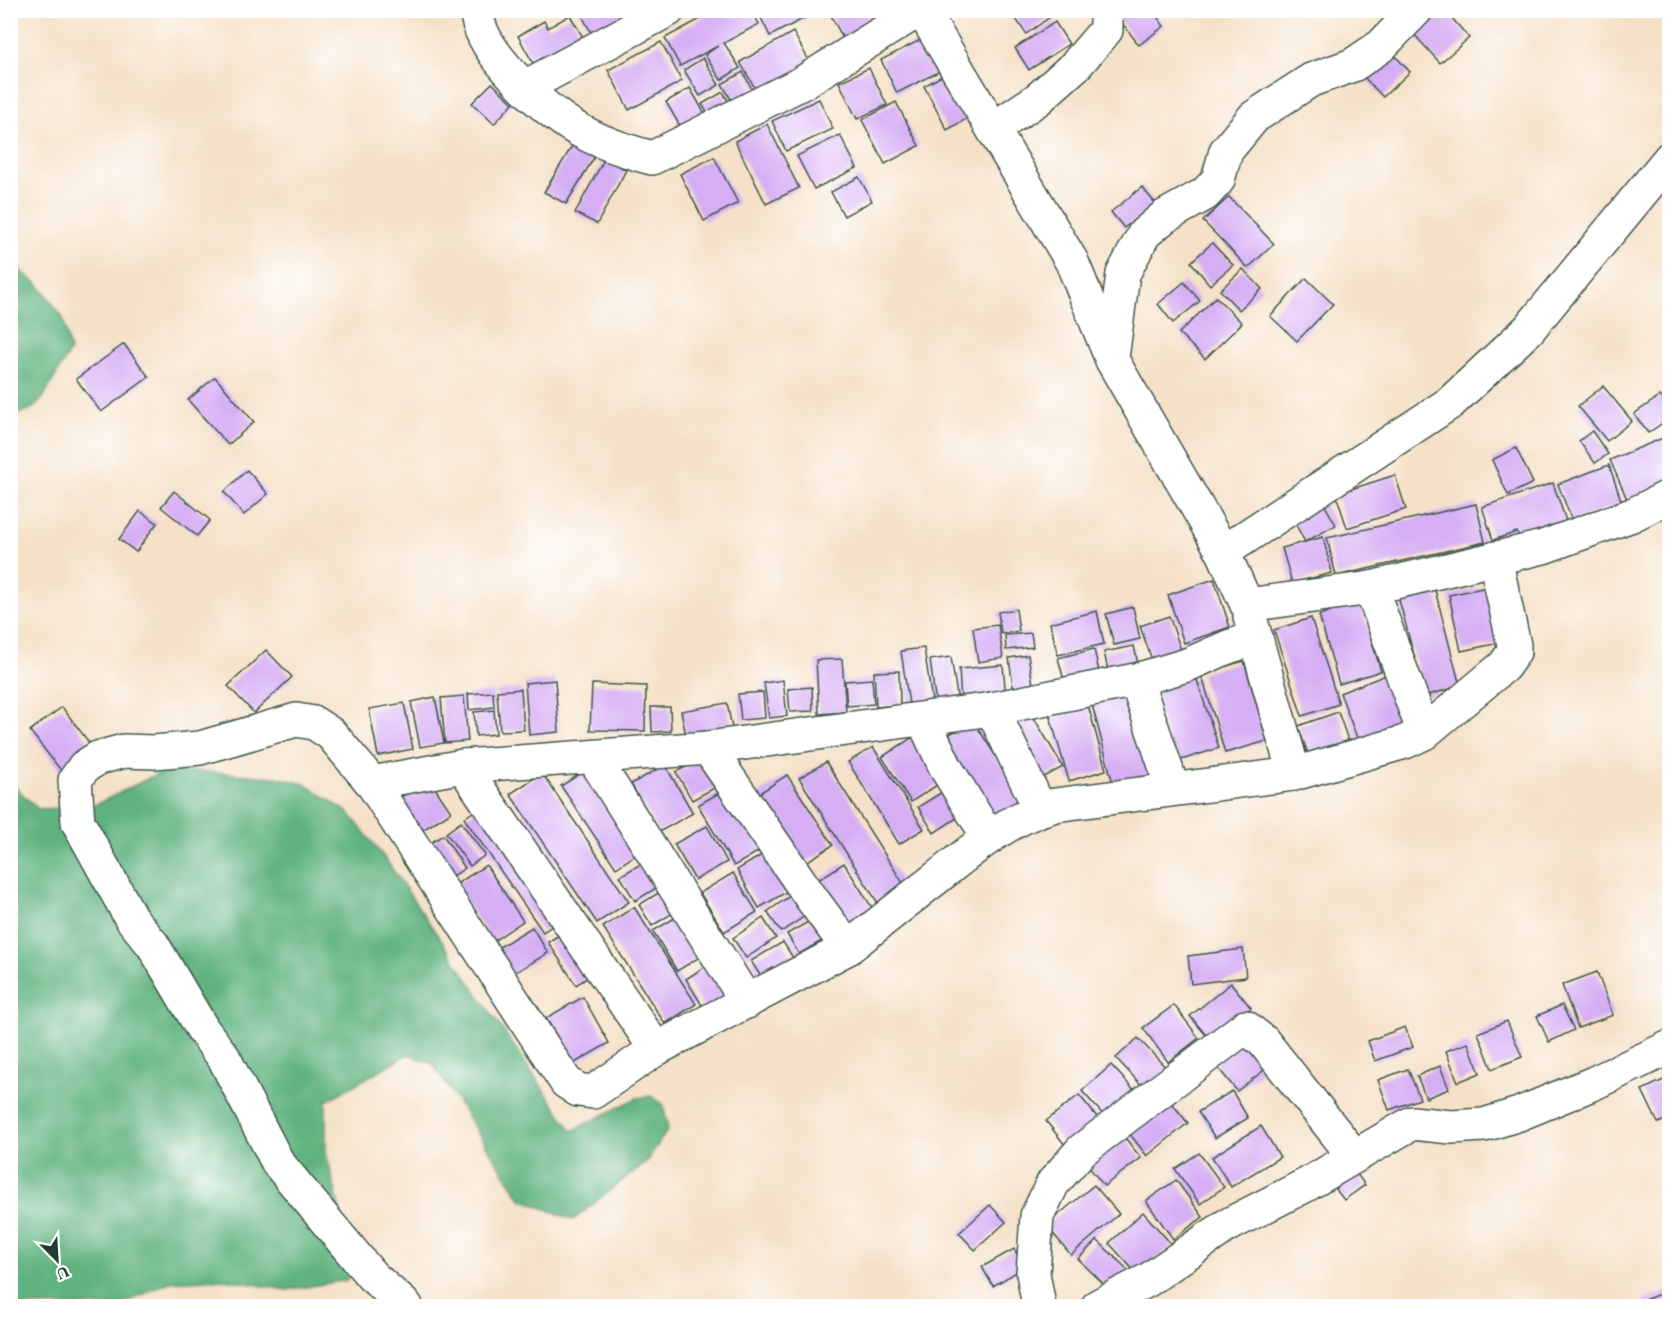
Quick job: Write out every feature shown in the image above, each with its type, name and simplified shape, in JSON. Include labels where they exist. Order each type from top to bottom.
[{"type":"street","points":[[477,10],[477,18],[493,52],[525,87],[564,121],[619,149],[652,158],[802,83],[920,10],[1072,262],[1112,360],[1223,552],[1247,605],[1294,774]]},
{"type":"street","points":[[525,87],[668,10]]},
{"type":"street","points":[[993,129],[1038,99],[1076,65],[1106,30],[1106,10]]},
{"type":"street","points":[[1112,360],[1123,274],[1144,234],[1164,217],[1205,194],[1218,180],[1226,151],[1254,117],[1311,80],[1353,65],[1380,46],[1416,10]]},
{"type":"street","points":[[1223,552],[1450,403],[1529,329],[1670,158]]},
{"type":"street","points":[[1247,605],[1371,588],[1543,547],[1632,515],[1670,496]]},
{"type":"street","points":[[406,1306],[372,1276],[278,1163],[224,1058],[202,1030],[153,945],[131,918],[78,822],[75,780],[84,767],[98,758],[124,751],[154,752],[200,748],[296,720],[314,723],[331,734],[372,783],[566,1082],[578,1090],[593,1092],[656,1049],[848,948],[989,838],[1040,809],[1055,805],[1294,774],[1405,742],[1424,733],[1504,666],[1514,652],[1495,558]]},
{"type":"street","points":[[1371,588],[1424,733]]},
{"type":"street","points":[[372,783],[463,766],[708,748],[993,709],[1136,680],[1187,665],[1228,647],[1256,638]]},
{"type":"street","points":[[1136,680],[1173,789]]},
{"type":"street","points":[[993,709],[1040,809]]},
{"type":"street","points":[[924,719],[946,768],[989,838]]},
{"type":"street","points":[[708,748],[848,948]]},
{"type":"street","points":[[592,757],[747,1002]]},
{"type":"street","points":[[463,766],[656,1049]]},
{"type":"street","points":[[1039,1306],[1033,1273],[1037,1215],[1053,1183],[1082,1150],[1245,1027],[1263,1041],[1354,1156]]},
{"type":"street","points":[[1098,1306],[1148,1280],[1226,1226],[1306,1185],[1412,1123],[1451,1127],[1484,1125],[1519,1114],[1594,1083],[1670,1047]]},
{"type":"green space","points":[[10,263],[39,285],[63,318],[70,351],[43,398],[33,408],[11,417]]},
{"type":"green space","points":[[167,769],[276,777],[305,784],[349,813],[386,860],[572,1131],[637,1098],[651,1096],[663,1104],[668,1129],[647,1161],[573,1220],[521,1199],[433,1064],[408,1054],[326,1101],[326,1152],[350,1252],[347,1280],[287,1290],[224,1279],[169,1282],[119,1306],[11,1306],[10,782],[38,809],[91,807]]},
{"type":"building","points":[[588,10],[643,10],[596,41],[581,14]]},
{"type":"building","points":[[717,10],[752,10],[759,24],[724,43],[740,68],[721,80],[705,55],[718,46],[680,66],[665,38]]},
{"type":"building","points":[[757,10],[820,10],[770,36]]},
{"type":"building","points":[[836,10],[909,10],[846,44],[830,14]]},
{"type":"building","points":[[1010,10],[1050,10],[1053,15],[1026,34]]},
{"type":"building","points":[[1112,10],[1152,10],[1164,26],[1139,45]]},
{"type":"building","points":[[1434,10],[1445,10],[1469,38],[1440,63],[1411,31]]},
{"type":"building","points":[[570,15],[588,46],[539,74],[518,36],[544,21],[548,28]]},
{"type":"building","points":[[1055,22],[1069,44],[1029,70],[1015,48]]},
{"type":"building","points":[[793,32],[812,66],[759,95],[740,62]]},
{"type":"building","points":[[930,35],[946,68],[897,93],[881,60]]},
{"type":"building","points":[[661,42],[682,81],[629,110],[608,70]]},
{"type":"building","points":[[1388,48],[1410,72],[1383,97],[1360,73]]},
{"type":"building","points":[[703,58],[719,85],[700,96],[684,70]]},
{"type":"building","points":[[869,68],[887,105],[857,119],[839,82]]},
{"type":"building","points":[[743,72],[756,97],[736,108],[722,84]]},
{"type":"building","points":[[947,73],[970,117],[947,130],[924,86]]},
{"type":"building","points":[[492,83],[513,103],[494,124],[472,103]]},
{"type":"building","points":[[690,88],[708,119],[684,133],[666,102]]},
{"type":"building","points":[[723,92],[734,111],[714,123],[702,104]]},
{"type":"building","points":[[819,99],[833,129],[786,151],[772,121]]},
{"type":"building","points":[[896,102],[919,146],[885,164],[862,120]]},
{"type":"building","points":[[767,124],[799,188],[766,204],[735,141]]},
{"type":"building","points":[[840,135],[857,168],[814,189],[797,156]]},
{"type":"building","points":[[574,143],[595,156],[566,204],[544,192]]},
{"type":"building","points":[[714,157],[738,203],[704,221],[680,174]]},
{"type":"building","points":[[605,158],[626,170],[597,224],[575,213]]},
{"type":"building","points":[[859,177],[872,201],[844,216],[831,192]]},
{"type":"building","points":[[1142,187],[1155,203],[1124,228],[1111,212]]},
{"type":"building","points":[[1229,197],[1274,244],[1248,268],[1203,221]]},
{"type":"building","points":[[1212,243],[1233,265],[1210,285],[1191,262]]},
{"type":"building","points":[[1243,269],[1262,289],[1239,310],[1220,290]]},
{"type":"building","points":[[1306,278],[1333,304],[1297,341],[1270,316]]},
{"type":"building","points":[[1184,282],[1200,301],[1173,323],[1158,304]]},
{"type":"building","points":[[1216,297],[1242,323],[1205,359],[1179,333]]},
{"type":"building","points":[[124,344],[149,377],[101,412],[76,379]]},
{"type":"building","points":[[215,377],[254,422],[228,445],[188,400]]},
{"type":"building","points":[[1603,386],[1632,421],[1607,441],[1578,406]]},
{"type":"building","points":[[1660,396],[1670,408],[1670,418],[1648,433],[1634,414]]},
{"type":"building","points":[[1592,431],[1608,454],[1595,463],[1579,441]]},
{"type":"building","points":[[1670,435],[1670,481],[1627,499],[1610,460]]},
{"type":"building","points":[[1516,448],[1533,483],[1508,495],[1492,460]]},
{"type":"building","points":[[1609,465],[1622,503],[1572,521],[1558,484]]},
{"type":"building","points":[[247,470],[268,494],[244,515],[224,492]]},
{"type":"building","points":[[1395,475],[1406,509],[1347,528],[1336,494]]},
{"type":"building","points":[[1553,483],[1566,521],[1519,537],[1517,532],[1493,540],[1482,507]]},
{"type":"building","points":[[174,491],[210,520],[197,536],[161,507]]},
{"type":"building","points":[[1323,502],[1336,525],[1305,542],[1293,519]]},
{"type":"building","points":[[1476,504],[1485,542],[1336,576],[1327,538]]},
{"type":"building","points":[[140,511],[157,523],[136,552],[119,539]]},
{"type":"building","points":[[1323,537],[1332,573],[1292,583],[1282,548]]},
{"type":"building","points":[[1214,579],[1230,627],[1184,643],[1168,595]]},
{"type":"building","points":[[1434,586],[1460,686],[1425,696],[1398,596]]},
{"type":"building","points":[[1492,586],[1504,642],[1461,651],[1449,595]]},
{"type":"building","points":[[1360,603],[1381,671],[1339,684],[1319,615]]},
{"type":"building","points":[[1133,607],[1140,639],[1114,645],[1106,614]]},
{"type":"building","points":[[1016,609],[1019,631],[1001,634],[998,612]]},
{"type":"building","points":[[1097,611],[1104,644],[1058,655],[1050,623]]},
{"type":"building","points":[[1169,616],[1181,650],[1152,660],[1140,626]]},
{"type":"building","points":[[1311,618],[1339,704],[1302,716],[1274,630]]},
{"type":"building","points":[[998,625],[1003,658],[978,662],[973,628]]},
{"type":"building","points":[[1031,633],[1033,647],[1006,650],[1005,635]]},
{"type":"building","points":[[1134,646],[1139,669],[1109,675],[1104,652]]},
{"type":"building","points":[[924,648],[933,707],[910,711],[901,651]]},
{"type":"building","points":[[1094,649],[1099,672],[1064,680],[1058,658]]},
{"type":"building","points":[[266,650],[292,677],[254,713],[228,686]]},
{"type":"building","points":[[1028,655],[1034,690],[1014,694],[1009,658]]},
{"type":"building","points":[[951,657],[958,702],[936,705],[930,660]]},
{"type":"building","points":[[842,659],[846,712],[819,714],[816,660]]},
{"type":"building","points":[[1244,661],[1267,741],[1225,753],[1201,673]]},
{"type":"building","points":[[1003,665],[1006,697],[961,701],[959,669]]},
{"type":"building","points":[[899,671],[900,705],[876,707],[874,672]]},
{"type":"building","points":[[1386,675],[1408,733],[1362,751],[1340,693]]},
{"type":"building","points":[[1196,677],[1219,748],[1175,762],[1153,691]]},
{"type":"building","points":[[872,679],[874,704],[847,706],[845,681]]},
{"type":"building","points":[[555,680],[559,732],[529,735],[525,683]]},
{"type":"building","points":[[783,680],[787,716],[769,718],[764,683]]},
{"type":"building","points":[[592,684],[646,686],[645,731],[590,730]]},
{"type":"building","points":[[812,687],[813,711],[790,712],[788,689]]},
{"type":"building","points":[[521,689],[524,730],[500,731],[497,691]]},
{"type":"building","points":[[1130,691],[1153,781],[1115,791],[1091,701]]},
{"type":"building","points":[[493,692],[494,707],[469,710],[468,694]]},
{"type":"building","points":[[763,692],[765,718],[741,720],[738,694]]},
{"type":"building","points":[[464,696],[468,741],[445,743],[441,698]]},
{"type":"building","points":[[435,697],[444,743],[420,747],[411,702]]},
{"type":"building","points":[[1086,698],[1106,770],[1069,781],[1048,709]]},
{"type":"building","points":[[404,703],[413,749],[378,756],[369,709]]},
{"type":"building","points":[[727,703],[733,733],[687,741],[681,711]]},
{"type":"building","points":[[62,707],[94,749],[63,773],[30,731]]},
{"type":"building","points":[[651,707],[670,707],[671,731],[652,732]]},
{"type":"building","points":[[494,710],[496,734],[476,736],[474,712]]},
{"type":"building","points":[[1030,711],[1063,767],[1035,782],[1003,727]]},
{"type":"building","points":[[1338,712],[1352,751],[1312,765],[1298,726]]},
{"type":"building","points":[[972,719],[1024,800],[991,821],[940,741]]},
{"type":"building","points":[[916,735],[945,780],[911,802],[882,757]]},
{"type":"building","points":[[873,747],[924,829],[899,844],[848,762]]},
{"type":"building","points":[[705,757],[720,785],[692,800],[676,772]]},
{"type":"building","points":[[826,762],[908,891],[881,908],[799,778]]},
{"type":"building","points":[[665,765],[693,813],[659,832],[631,784]]},
{"type":"building","points":[[589,768],[643,850],[616,868],[561,786]]},
{"type":"building","points":[[542,773],[629,902],[597,923],[510,794]]},
{"type":"building","points":[[787,775],[833,845],[803,864],[758,794]]},
{"type":"building","points":[[429,779],[451,812],[418,833],[396,800]]},
{"type":"building","points":[[726,789],[761,850],[734,866],[698,805]]},
{"type":"building","points":[[947,789],[963,814],[934,833],[918,807]]},
{"type":"building","points":[[482,806],[561,920],[543,932],[464,818]]},
{"type":"building","points":[[461,822],[485,855],[470,866],[446,833]]},
{"type":"building","points":[[707,826],[727,862],[695,880],[674,844]]},
{"type":"building","points":[[443,835],[465,868],[447,880],[424,847]]},
{"type":"building","points":[[765,853],[788,891],[759,908],[737,870]]},
{"type":"building","points":[[646,861],[661,885],[635,901],[620,876]]},
{"type":"building","points":[[844,863],[876,914],[851,930],[818,880]]},
{"type":"building","points":[[486,865],[523,921],[492,942],[455,885]]},
{"type":"building","points":[[733,873],[757,912],[724,932],[700,893]]},
{"type":"building","points":[[668,887],[681,908],[652,926],[639,905]]},
{"type":"building","points":[[797,891],[811,912],[781,932],[767,912]]},
{"type":"building","points":[[634,907],[696,1004],[665,1024],[603,927]]},
{"type":"building","points":[[683,913],[708,952],[677,971],[653,931]]},
{"type":"building","points":[[763,918],[776,938],[746,958],[733,938]]},
{"type":"building","points":[[815,918],[827,938],[799,954],[787,934]]},
{"type":"building","points":[[532,927],[548,953],[511,975],[496,949]]},
{"type":"building","points":[[568,929],[595,973],[576,985],[548,942]]},
{"type":"building","points":[[783,942],[797,964],[765,983],[751,961]]},
{"type":"building","points":[[1243,949],[1246,977],[1191,984],[1188,956]]},
{"type":"building","points":[[712,962],[733,995],[706,1012],[686,979]]},
{"type":"building","points":[[1597,972],[1613,1015],[1578,1028],[1562,985]]},
{"type":"building","points":[[1231,983],[1251,1008],[1211,1041],[1190,1016]]},
{"type":"building","points":[[583,997],[609,1043],[573,1064],[546,1018]]},
{"type":"building","points":[[1174,1005],[1199,1038],[1168,1062],[1143,1028]]},
{"type":"building","points":[[1562,1005],[1574,1030],[1549,1042],[1537,1016]]},
{"type":"building","points":[[1507,1021],[1522,1057],[1492,1069],[1478,1033]]},
{"type":"building","points":[[1405,1027],[1413,1047],[1375,1061],[1368,1041]]},
{"type":"building","points":[[1249,1036],[1272,1064],[1237,1091],[1214,1063]]},
{"type":"building","points":[[1138,1038],[1167,1069],[1145,1089],[1116,1058]]},
{"type":"building","points":[[1468,1043],[1480,1073],[1458,1082],[1446,1051]]},
{"type":"building","points":[[1111,1065],[1136,1092],[1106,1118],[1082,1091]]},
{"type":"building","points":[[1440,1066],[1449,1089],[1426,1098],[1417,1076]]},
{"type":"building","points":[[1408,1069],[1420,1099],[1389,1110],[1378,1080]]},
{"type":"building","points":[[1670,1077],[1670,1118],[1658,1123],[1642,1090]]},
{"type":"building","points":[[1232,1091],[1248,1118],[1215,1138],[1198,1112]]},
{"type":"building","points":[[1079,1095],[1102,1123],[1069,1150],[1046,1121]]},
{"type":"building","points":[[1170,1101],[1188,1123],[1147,1156],[1129,1133]]},
{"type":"building","points":[[1261,1126],[1280,1157],[1231,1187],[1212,1157]]},
{"type":"building","points":[[1122,1134],[1141,1158],[1104,1186],[1085,1162]]},
{"type":"building","points":[[1199,1153],[1224,1187],[1200,1204],[1175,1169]]},
{"type":"building","points":[[1348,1162],[1365,1185],[1344,1200],[1327,1178]]},
{"type":"building","points":[[1176,1180],[1203,1217],[1173,1239],[1146,1201]]},
{"type":"building","points":[[1094,1185],[1119,1214],[1071,1255],[1046,1225]]},
{"type":"building","points":[[990,1205],[1006,1222],[975,1250],[959,1233]]},
{"type":"building","points":[[1143,1212],[1172,1245],[1138,1275],[1109,1243]]},
{"type":"building","points":[[1097,1240],[1130,1272],[1111,1291],[1078,1259]]},
{"type":"building","points":[[1014,1249],[1025,1267],[993,1286],[982,1267]]},
{"type":"building","points":[[1670,1290],[1670,1306],[1646,1306],[1644,1300]]}]
